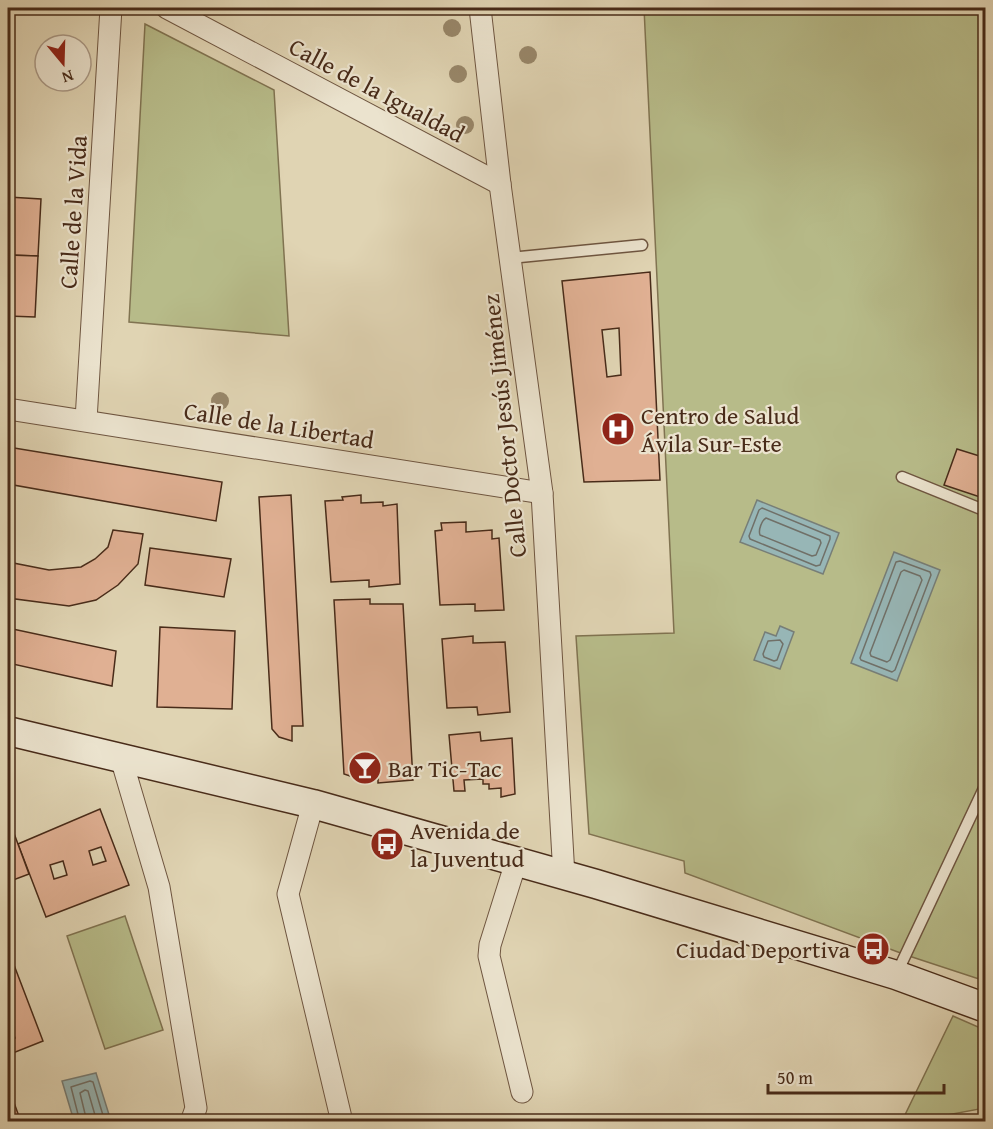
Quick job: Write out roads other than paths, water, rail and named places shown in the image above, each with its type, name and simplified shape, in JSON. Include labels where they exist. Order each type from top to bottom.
[{"type":"street","name":"Calle de la Vida","points":[[86,420],[111,8]]},
{"type":"street","name":"Calle de la Igualdad","points":[[167,8],[500,184]]},
{"type":"street","name":"Calle Doctor Jesús Jiménez","points":[[480,8],[500,184],[542,493],[564,876]]},
{"type":"street","name":"Calle de la Libertad","points":[[8,409],[542,493]]},
{"type":"street","points":[[8,731],[313,804],[896,975],[986,1008]]},
{"type":"street","points":[[121,758],[159,886],[196,1108],[191,1122]]},
{"type":"street","points":[[313,804],[288,894],[342,1122]]},
{"type":"street","points":[[516,862],[490,945],[489,956],[522,1092]]},
{"type":"lane","points":[[510,258],[642,245]]},
{"type":"lane","points":[[902,477],[986,511]]},
{"type":"lane","points":[[896,975],[986,784]]},
{"type":"water","points":[[757,500],[839,533],[823,574],[740,542]]},
{"type":"water","points":[[894,552],[940,570],[897,681],[851,663]]},
{"type":"water","points":[[780,626],[794,632],[780,669],[754,660],[765,632],[776,636]]},
{"type":"water","points":[[96,1073],[111,1121],[74,1121],[62,1081]]},
{"type":"place","name":"Centro de Salud Ávila Sur-Este","points":[[618,429]]},
{"type":"place","name":"Bar Tic-Tac","points":[[365,768]]},
{"type":"place","name":"Avenida de la Juventud","points":[[387,844]]},
{"type":"place","name":"Ciudad Deportiva","points":[[873,949]]}]
